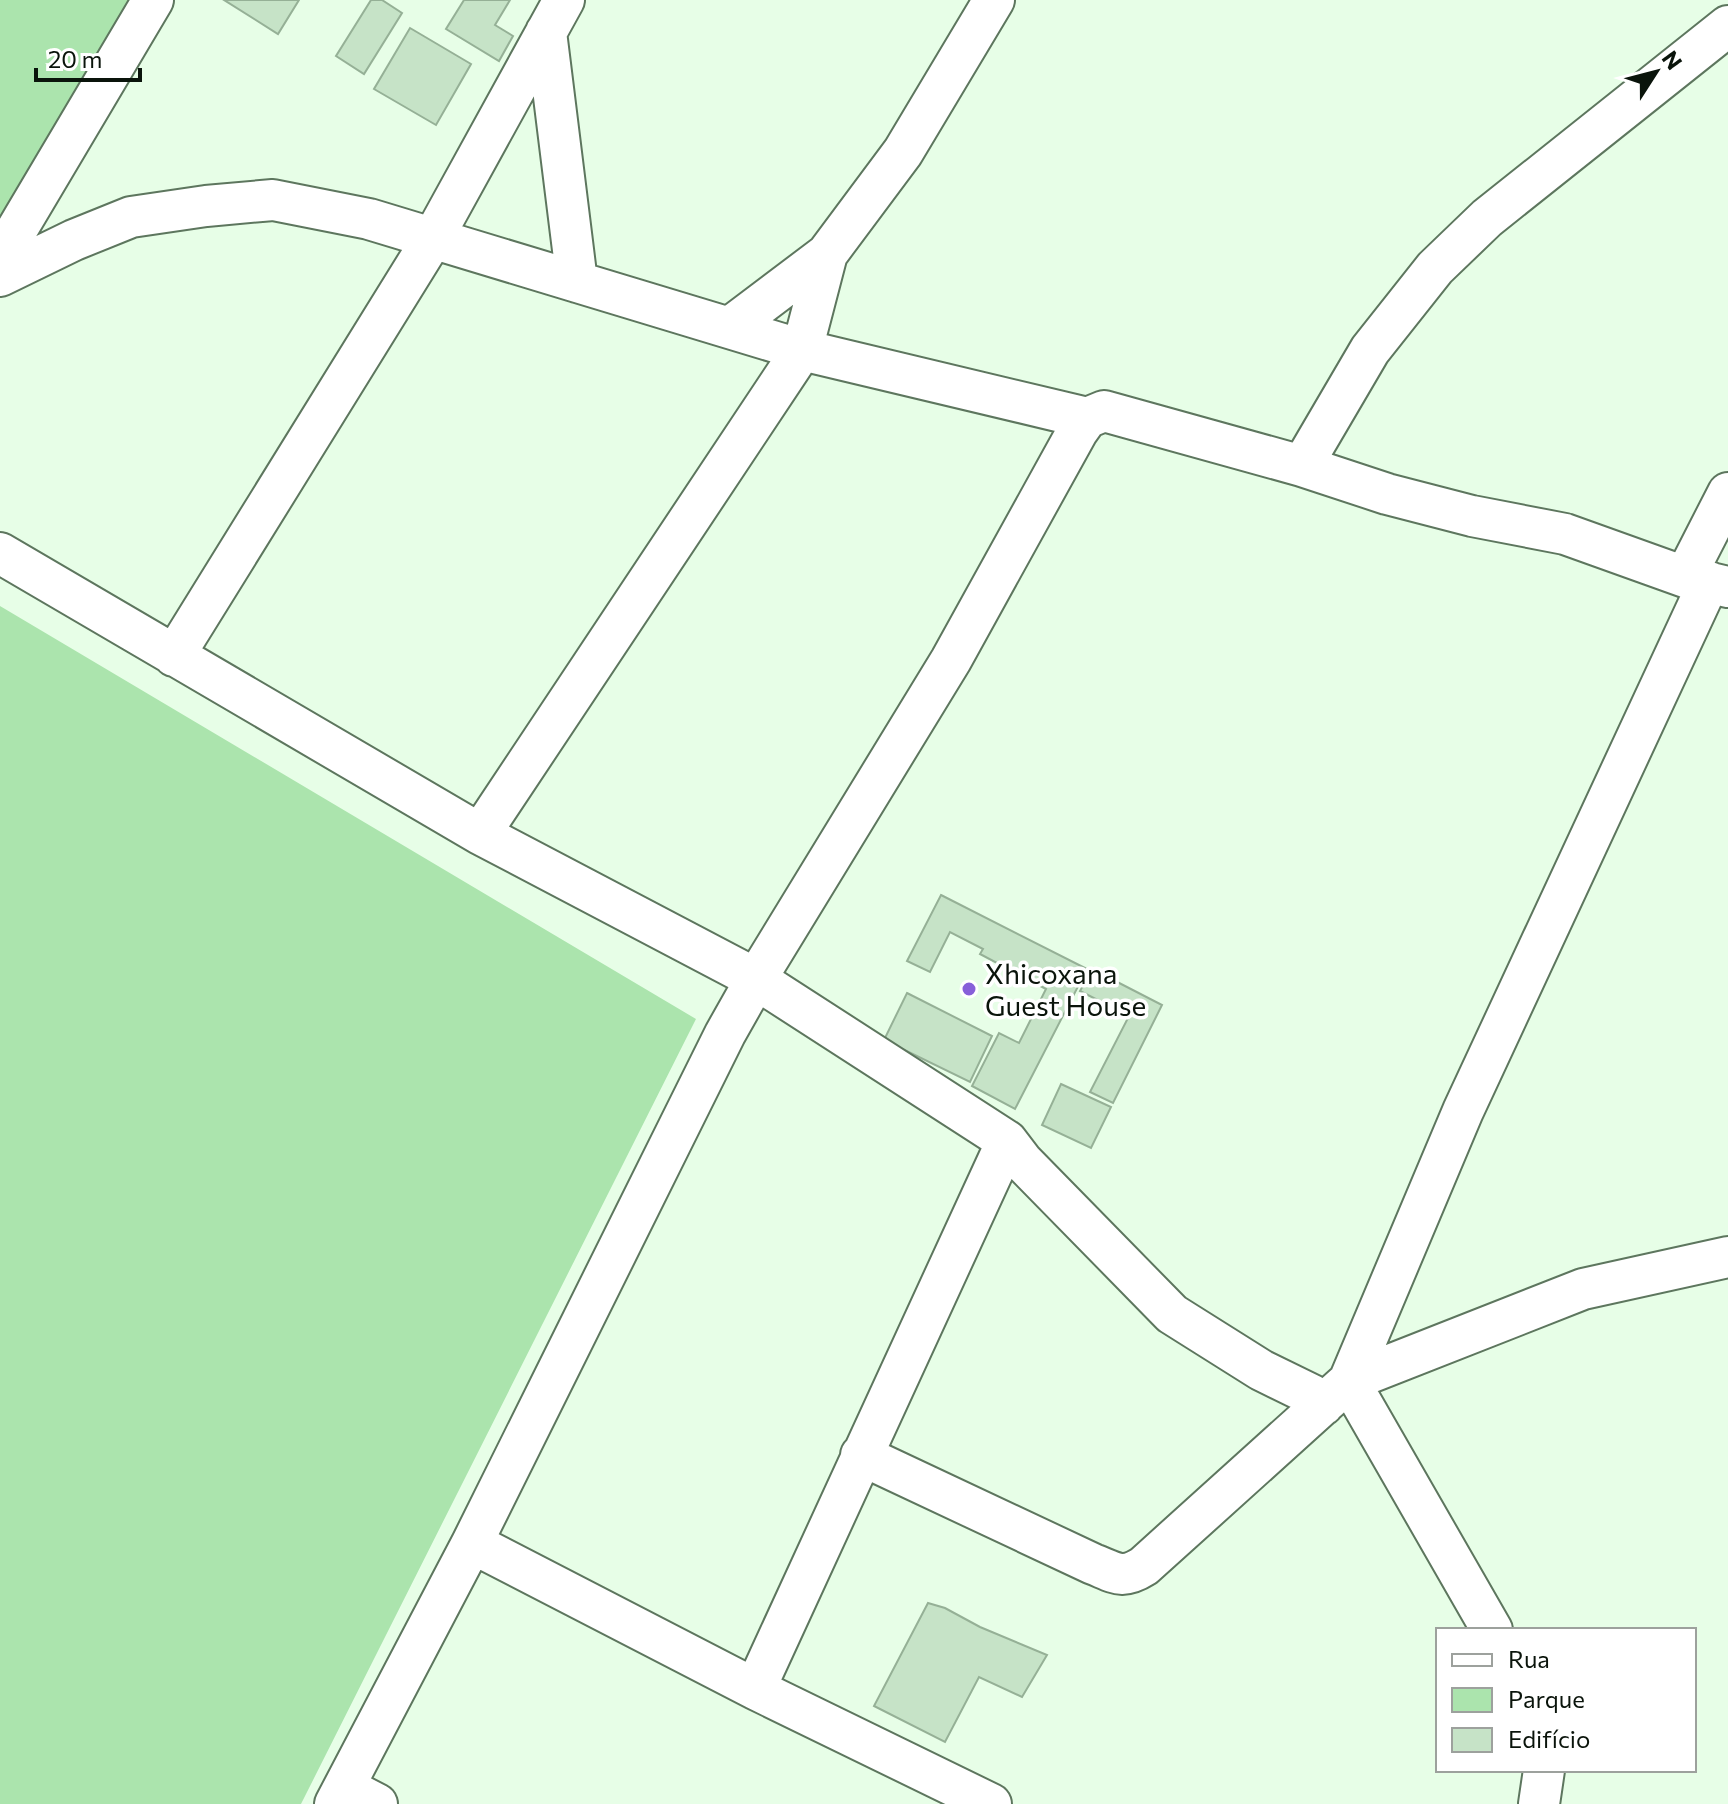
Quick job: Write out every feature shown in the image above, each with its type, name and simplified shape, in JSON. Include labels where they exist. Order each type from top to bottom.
[{"type":"street","points":[[0,258],[153,0]]},
{"type":"street","points":[[729,328],[827,254],[903,152],[994,0]]},
{"type":"street","points":[[174,656],[433,238],[555,16]]},
{"type":"street","points":[[555,16],[577,282]]},
{"type":"street","points":[[1302,466],[1370,350],[1435,268],[1487,218],[1728,26]]},
{"type":"street","points":[[0,276],[74,240],[131,217],[273,200],[369,219],[802,350],[1087,418]]},
{"type":"street","points":[[480,834],[802,350],[827,254]]},
{"type":"street","points":[[352,1798],[472,1543],[725,1034],[951,660],[1087,418],[1104,411],[1302,466],[1387,494],[1565,534],[1707,582]]},
{"type":"street","points":[[861,1455],[1121,1575],[1133,1573],[1144,1566],[1336,1393],[1707,582],[1728,493]]},
{"type":"street","points":[[0,553],[480,834],[756,979],[1007,1141],[1023,1162],[1172,1314],[1261,1370],[1312,1395],[1336,1393],[1583,1289],[1728,1257]]},
{"type":"street","points":[[755,1689],[1007,1141]]},
{"type":"street","points":[[1336,1393],[1491,1628]]},
{"type":"street","points":[[472,1543],[755,1689],[991,1804]]},
{"type":"street","points":[[1539,1804],[1544,1772]]},
{"type":"green space","points":[[0,0],[132,0],[0,216]]},
{"type":"green space","points":[[0,606],[696,1019],[301,1804],[0,1804]]},
{"type":"building","points":[[224,0],[299,0],[278,34]]},
{"type":"building","points":[[371,0],[382,0],[402,13],[364,74],[336,56]]},
{"type":"building","points":[[464,0],[510,0],[495,25],[513,36],[499,61],[446,29]]},
{"type":"building","points":[[410,28],[471,64],[436,125],[374,89]]},
{"type":"building","points":[[941,895],[1087,969],[1015,1109],[972,1086],[999,1033],[1019,1043],[1046,989],[980,954],[983,949],[950,932],[930,972],[907,961]]},
{"type":"building","points":[[1092,969],[1162,1005],[1113,1103],[1090,1092],[1129,1016],[1080,991]]},
{"type":"building","points":[[907,993],[992,1036],[970,1082],[884,1040]]},
{"type":"building","points":[[1061,1084],[1111,1107],[1091,1148],[1042,1125]]},
{"type":"building","points":[[928,1603],[1047,1655],[1022,1697],[979,1677],[945,1742],[874,1706]]},
{"type":"place","name":"Xhicoxana Guest House","points":[[969,989]]}]
